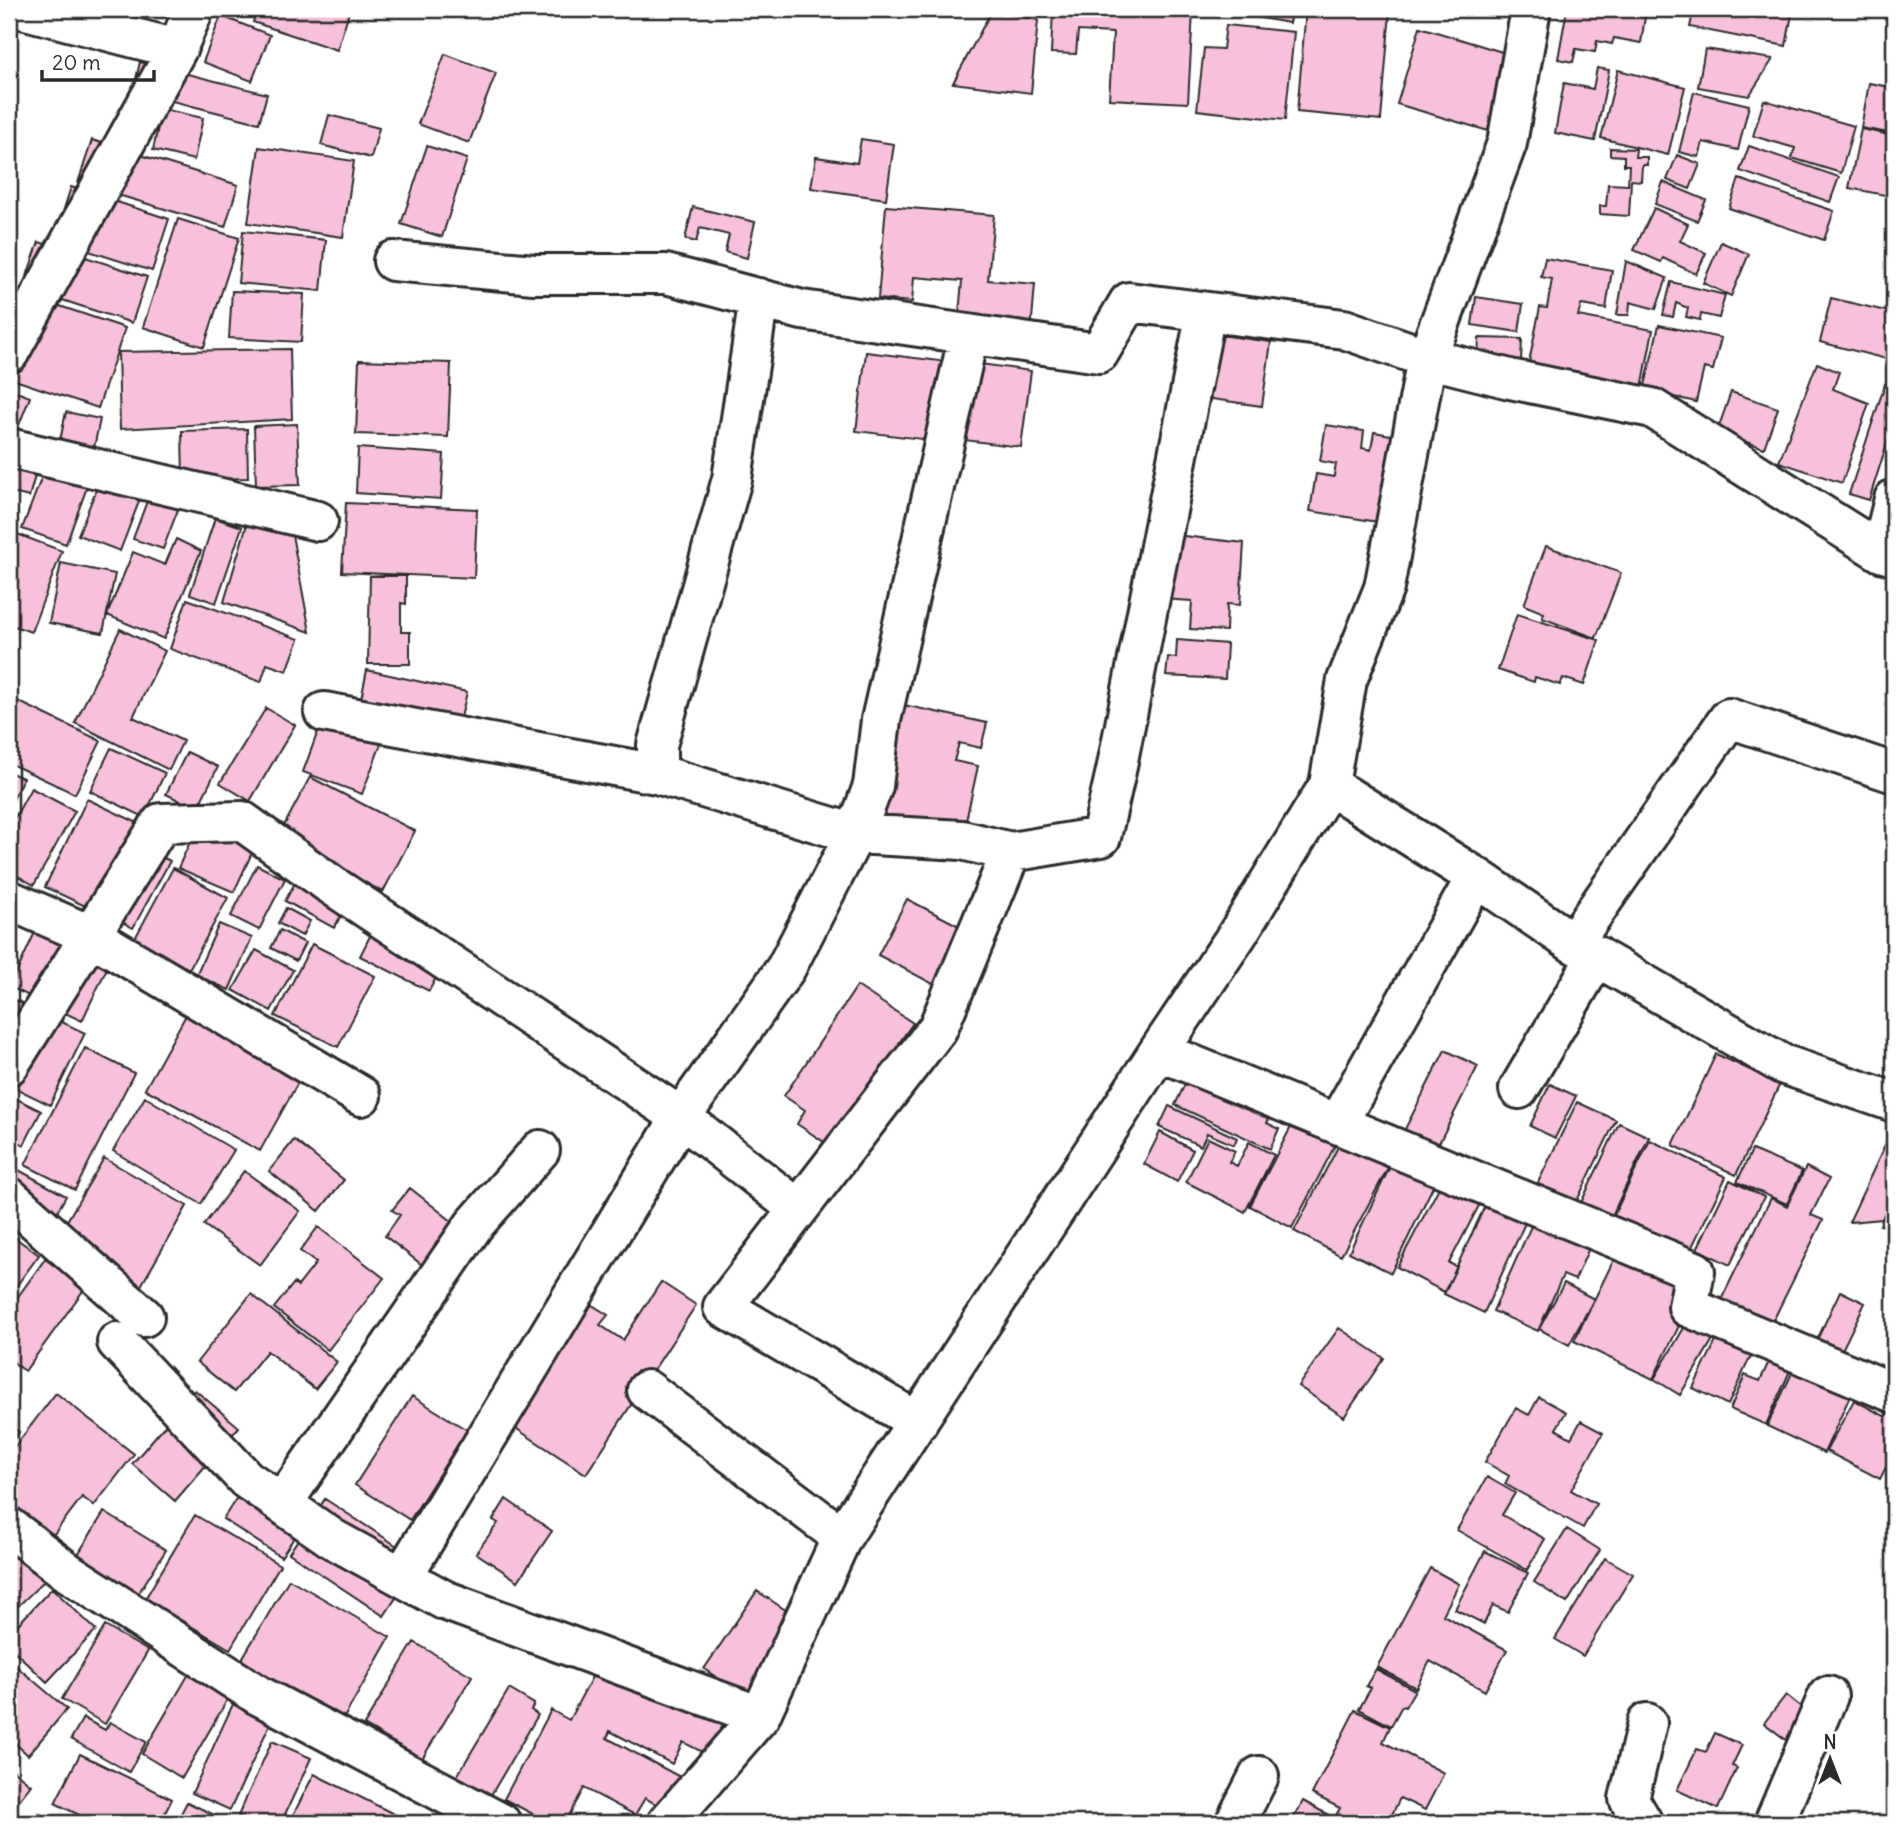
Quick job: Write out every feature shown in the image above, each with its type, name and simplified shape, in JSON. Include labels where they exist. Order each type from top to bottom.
[{"type":"street","points":[[22,9],[177,49]]},
{"type":"street","points":[[9,353],[177,49],[194,9]]},
{"type":"street","points":[[667,1823],[760,1716],[842,1538],[1237,935],[1329,785],[1347,680],[1384,587],[1427,358],[1507,143],[1531,9]]},
{"type":"street","points":[[393,261],[534,274],[666,274],[802,310],[1099,353],[1129,302],[1344,329],[1427,358],[1510,379],[1651,408],[1888,554],[1894,499]]},
{"type":"street","points":[[657,774],[657,744],[732,479],[758,298]]},
{"type":"street","points":[[324,712],[657,774],[855,834],[962,840],[1011,852],[1101,837],[1206,312]]},
{"type":"street","points":[[402,1577],[681,1117],[786,968],[855,834],[873,786],[881,720],[969,334]]},
{"type":"street","points":[[9,448],[318,521]]},
{"type":"street","points":[[1518,1089],[1585,949],[1729,718],[1894,774]]},
{"type":"street","points":[[1329,785],[1585,949],[1782,1064],[1894,1102]]},
{"type":"street","points":[[9,1065],[161,823],[242,821],[330,884],[681,1117],[798,1209]]},
{"type":"street","points":[[918,1422],[723,1307],[939,1028],[1011,852]]},
{"type":"street","points":[[1338,1124],[1475,877]]},
{"type":"street","points":[[9,900],[90,935],[361,1096]]},
{"type":"street","points":[[1159,1051],[1695,1271],[1688,1307],[1894,1393]]},
{"type":"street","points":[[282,1504],[474,1225],[540,1150]]},
{"type":"street","points":[[9,1197],[144,1317]]},
{"type":"street","points":[[117,1342],[246,1479],[333,1539],[444,1600],[760,1716]]},
{"type":"street","points":[[647,1390],[842,1538]]},
{"type":"street","points":[[9,1527],[69,1573],[258,1695],[501,1823]]},
{"type":"street","points":[[1774,1823],[1828,1696]]},
{"type":"street","points":[[1643,1823],[1629,1799],[1647,1723]]},
{"type":"street","points":[[1235,1823],[1259,1776]]},
{"type":"building","points":[[257,9],[350,9],[337,50],[253,22]]},
{"type":"building","points":[[822,9],[845,9],[840,18]]},
{"type":"building","points":[[1053,9],[1193,11],[1188,103],[1109,99],[1113,33],[1078,31],[1076,54],[1051,53]]},
{"type":"building","points":[[1211,9],[1292,9],[1289,23]]},
{"type":"building","points":[[1306,9],[1390,12],[1381,120],[1297,112]]},
{"type":"building","points":[[1567,9],[1601,9],[1645,17],[1641,43],[1614,38],[1612,44],[1597,41],[1595,52],[1576,49],[1573,62],[1558,59]]},
{"type":"building","points":[[1694,9],[1793,9],[1786,46],[1690,27]]},
{"type":"building","points":[[992,10],[1038,20],[1031,93],[953,83]]},
{"type":"building","points":[[221,16],[270,35],[252,81],[203,62]]},
{"type":"building","points":[[1226,25],[1294,32],[1285,120],[1197,110],[1204,48],[1223,49]]},
{"type":"building","points":[[1420,27],[1525,59],[1502,135],[1397,104]]},
{"type":"building","points":[[1705,49],[1773,59],[1749,96],[1698,87]]},
{"type":"building","points":[[445,54],[496,73],[469,143],[418,124]]},
{"type":"building","points":[[140,62],[267,94],[259,123],[133,91]]},
{"type":"building","points":[[1597,68],[1609,70],[1595,141],[1555,133],[1564,83],[1593,89]]},
{"type":"building","points":[[1893,69],[1894,134],[1861,128],[1869,83],[1890,87]]},
{"type":"building","points":[[1618,70],[1685,87],[1668,155],[1601,138]]},
{"type":"building","points":[[1694,92],[1749,105],[1738,150],[1703,142],[1699,157],[1679,152]]},
{"type":"building","points":[[1764,100],[1854,126],[1841,173],[1792,158],[1795,148],[1753,136]]},
{"type":"building","points":[[162,109],[203,118],[194,160],[153,150]]},
{"type":"building","points":[[329,115],[379,128],[371,158],[321,145]]},
{"type":"building","points":[[1861,129],[1894,136],[1894,203],[1891,203],[1890,196],[1849,188]]},
{"type":"building","points":[[861,139],[894,144],[886,199],[811,188],[816,157],[857,163]]},
{"type":"building","points":[[92,140],[238,185],[225,227],[78,183]]},
{"type":"building","points":[[427,146],[467,159],[442,237],[401,224]]},
{"type":"building","points":[[1749,146],[1839,177],[1830,202],[1740,171]]},
{"type":"building","points":[[259,147],[354,161],[343,237],[248,223]]},
{"type":"building","points":[[1610,148],[1636,149],[1635,157],[1647,157],[1647,165],[1642,165],[1641,181],[1631,180],[1629,216],[1600,214],[1600,206],[1606,206],[1608,184],[1628,185],[1629,165],[1624,165],[1624,156],[1610,155]]},
{"type":"building","points":[[1677,155],[1700,164],[1690,189],[1667,180]]},
{"type":"building","points":[[1739,179],[1834,211],[1824,240],[1729,208]]},
{"type":"building","points":[[1663,182],[1706,200],[1697,221],[1655,204]]},
{"type":"building","points":[[71,187],[169,219],[152,271],[54,240]]},
{"type":"building","points":[[886,206],[994,215],[988,280],[1035,284],[1031,331],[958,325],[962,281],[914,277],[912,302],[878,299]]},
{"type":"building","points":[[693,207],[755,222],[747,258],[725,252],[729,235],[700,228],[696,242],[685,239]]},
{"type":"building","points":[[1654,208],[1688,224],[1680,241],[1706,253],[1696,274],[1663,258],[1661,262],[1634,250]]},
{"type":"building","points":[[178,219],[239,238],[204,347],[143,327]]},
{"type":"building","points":[[243,231],[326,240],[321,291],[238,283]]},
{"type":"building","points":[[39,242],[147,277],[132,323],[23,287]]},
{"type":"building","points":[[1721,242],[1749,254],[1731,296],[1703,283]]},
{"type":"building","points":[[1545,258],[1612,270],[1606,309],[1581,305],[1578,316],[1653,330],[1641,393],[1527,373],[1540,307],[1547,308],[1552,279],[1541,277]]},
{"type":"building","points":[[1626,261],[1667,278],[1656,309],[1630,302],[1629,315],[1617,315]]},
{"type":"building","points":[[1671,282],[1725,295],[1719,318],[1701,314],[1700,320],[1686,317],[1688,308],[1676,303],[1673,317],[1663,315]]},
{"type":"building","points":[[9,289],[125,328],[98,408],[9,378]]},
{"type":"building","points":[[232,291],[304,294],[301,342],[229,338]]},
{"type":"building","points":[[1476,297],[1523,304],[1519,332],[1472,325]]},
{"type":"building","points":[[1831,298],[1894,313],[1894,361],[1820,342]]},
{"type":"building","points":[[1659,325],[1721,338],[1713,370],[1704,368],[1696,402],[1644,390]]},
{"type":"building","points":[[1206,333],[1271,342],[1262,406],[1197,397]]},
{"type":"building","points":[[1479,338],[1522,339],[1521,361],[1478,359]]},
{"type":"building","points":[[290,349],[292,419],[120,429],[118,352]]},
{"type":"building","points":[[866,352],[956,363],[946,442],[856,431]]},
{"type":"building","points":[[359,360],[451,363],[448,437],[356,434]]},
{"type":"building","points":[[973,363],[1031,371],[1021,447],[956,439]]},
{"type":"building","points":[[1817,363],[1839,372],[1833,389],[1869,403],[1842,483],[1779,462]]},
{"type":"building","points":[[1885,384],[1894,387],[1894,421],[1869,500],[1849,494]]},
{"type":"building","points":[[9,389],[30,397],[19,425],[9,421]]},
{"type":"building","points":[[1731,392],[1778,408],[1764,448],[1717,432]]},
{"type":"building","points":[[66,412],[100,419],[91,462],[57,455]]},
{"type":"building","points":[[297,424],[300,485],[256,486],[254,426]]},
{"type":"building","points":[[1326,425],[1364,431],[1362,448],[1371,450],[1374,432],[1412,439],[1397,525],[1310,511],[1316,474],[1334,477],[1336,464],[1320,461]]},
{"type":"building","points":[[247,429],[248,478],[183,480],[182,431]]},
{"type":"building","points":[[9,439],[43,448],[29,497],[9,492]]},
{"type":"building","points":[[358,448],[444,454],[441,499],[356,493]]},
{"type":"building","points":[[47,463],[90,479],[66,544],[22,529]]},
{"type":"building","points":[[104,470],[145,486],[120,551],[78,535]]},
{"type":"building","points":[[150,493],[180,504],[163,549],[133,539]]},
{"type":"building","points":[[346,503],[477,509],[474,578],[342,572]]},
{"type":"building","points":[[252,507],[288,513],[310,632],[224,602]]},
{"type":"building","points":[[215,518],[242,527],[216,603],[190,594]]},
{"type":"building","points":[[12,532],[62,551],[31,632],[9,624],[9,540]]},
{"type":"building","points":[[1166,534],[1244,543],[1240,605],[1227,604],[1226,631],[1190,629],[1192,601],[1162,599]]},
{"type":"building","points":[[176,539],[201,551],[164,639],[107,615],[133,552],[165,565]]},
{"type":"building","points":[[1546,546],[1621,573],[1596,638],[1542,618],[1544,613],[1524,605]]},
{"type":"building","points":[[61,563],[115,574],[103,633],[49,623]]},
{"type":"building","points":[[370,576],[406,576],[406,604],[401,603],[401,632],[410,632],[410,664],[368,664]]},
{"type":"building","points":[[187,599],[299,639],[287,671],[267,664],[261,682],[170,649]]},
{"type":"building","points":[[1517,614],[1599,640],[1584,685],[1563,678],[1560,685],[1535,677],[1534,682],[1498,670]]},
{"type":"building","points":[[120,629],[165,651],[133,717],[183,741],[169,770],[75,723]]},
{"type":"building","points":[[1177,640],[1227,644],[1225,679],[1166,676],[1168,657],[1176,658]]},
{"type":"building","points":[[367,670],[467,692],[459,726],[360,704]]},
{"type":"building","points":[[9,697],[101,741],[75,794],[9,763]]},
{"type":"building","points":[[329,701],[389,723],[362,794],[303,772]]},
{"type":"building","points":[[899,704],[987,723],[981,748],[959,743],[954,761],[978,766],[962,839],[871,833]]},
{"type":"building","points":[[266,708],[295,725],[250,801],[220,783]]},
{"type":"building","points":[[111,748],[165,773],[144,817],[90,791]]},
{"type":"building","points":[[187,752],[218,767],[197,809],[166,794]]},
{"type":"building","points":[[9,772],[23,778],[9,808]]},
{"type":"building","points":[[310,777],[415,831],[383,892],[278,837]]},
{"type":"building","points":[[31,788],[75,811],[34,885],[9,871],[9,828]]},
{"type":"building","points":[[87,799],[142,825],[100,913],[45,887]]},
{"type":"building","points":[[200,820],[256,844],[234,892],[178,868]]},
{"type":"building","points":[[152,852],[170,861],[133,928],[115,918]]},
{"type":"building","points":[[257,865],[285,879],[259,930],[231,916]]},
{"type":"building","points":[[173,868],[228,898],[189,969],[134,940]]},
{"type":"building","points":[[296,881],[346,907],[334,928],[285,901]]},
{"type":"building","points":[[907,899],[965,929],[935,985],[878,955]]},
{"type":"building","points":[[286,908],[310,921],[302,936],[278,923]]},
{"type":"building","points":[[382,912],[452,948],[429,991],[360,956]]},
{"type":"building","points":[[219,924],[252,938],[229,990],[196,975]]},
{"type":"building","points":[[280,930],[305,943],[296,961],[271,948]]},
{"type":"building","points":[[35,932],[108,966],[82,1021],[10,987]]},
{"type":"building","points":[[312,944],[375,976],[338,1047],[275,1016]]},
{"type":"building","points":[[256,950],[293,970],[271,1011],[233,990]]},
{"type":"building","points":[[857,986],[913,1023],[899,1043],[911,1050],[842,1154],[797,1124],[805,1110],[784,1096]]},
{"type":"building","points":[[9,997],[85,1033],[50,1105],[9,1085]]},
{"type":"building","points":[[191,1006],[305,1070],[260,1151],[145,1089]]},
{"type":"building","points":[[85,1048],[134,1073],[75,1190],[25,1165]]},
{"type":"building","points":[[1445,1050],[1478,1066],[1435,1151],[1402,1135]]},
{"type":"building","points":[[1716,1054],[1780,1084],[1736,1175],[1673,1145]]},
{"type":"building","points":[[1193,1067],[1275,1106],[1267,1123],[1279,1129],[1270,1149],[1175,1105]]},
{"type":"building","points":[[1550,1084],[1576,1096],[1555,1138],[1530,1126]]},
{"type":"building","points":[[9,1095],[41,1111],[24,1145],[9,1137]]},
{"type":"building","points":[[145,1097],[234,1150],[201,1204],[113,1151]]},
{"type":"building","points":[[1577,1102],[1616,1120],[1571,1213],[1532,1195]]},
{"type":"building","points":[[1169,1106],[1237,1138],[1234,1145],[1207,1133],[1201,1146],[1159,1127]]},
{"type":"building","points":[[1294,1121],[1341,1134],[1292,1228],[1250,1206]]},
{"type":"building","points":[[1619,1123],[1649,1137],[1609,1222],[1579,1207]]},
{"type":"building","points":[[1894,1126],[1894,1191],[1882,1219],[1849,1222]]},
{"type":"building","points":[[1160,1132],[1193,1150],[1177,1182],[1144,1164]]},
{"type":"building","points":[[1208,1138],[1235,1151],[1229,1162],[1237,1166],[1249,1142],[1274,1155],[1245,1212],[1186,1182]]},
{"type":"building","points":[[1342,1139],[1390,1164],[1341,1256],[1294,1231]]},
{"type":"building","points":[[294,1140],[344,1180],[319,1211],[269,1171]]},
{"type":"building","points":[[1650,1140],[1726,1177],[1688,1255],[1612,1219]]},
{"type":"building","points":[[1752,1150],[1802,1171],[1787,1204],[1737,1182]]},
{"type":"building","points":[[104,1158],[187,1206],[138,1291],[54,1243]]},
{"type":"building","points":[[1394,1158],[1440,1172],[1391,1273],[1349,1252]]},
{"type":"building","points":[[1806,1167],[1829,1179],[1811,1215],[1823,1220],[1771,1325],[1721,1300],[1771,1198],[1787,1206]]},
{"type":"building","points":[[15,1168],[66,1196],[42,1239],[9,1180]]},
{"type":"building","points":[[244,1171],[300,1211],[260,1265],[204,1225]]},
{"type":"building","points":[[1445,1176],[1484,1196],[1449,1263],[1457,1267],[1444,1292],[1397,1267]]},
{"type":"building","points":[[1730,1180],[1764,1197],[1730,1265],[1697,1249]]},
{"type":"building","points":[[410,1188],[458,1226],[426,1268],[385,1236],[400,1215],[392,1210]]},
{"type":"building","points":[[1894,1192],[1894,1226],[1880,1225]]},
{"type":"building","points":[[1490,1195],[1530,1212],[1484,1313],[1444,1294]]},
{"type":"building","points":[[1536,1215],[1593,1239],[1575,1280],[1563,1275],[1538,1331],[1493,1311]]},
{"type":"building","points":[[318,1227],[384,1278],[328,1350],[274,1308],[294,1283],[298,1286],[316,1263],[300,1251]]},
{"type":"building","points":[[9,1235],[39,1255],[9,1296]]},
{"type":"building","points":[[1621,1245],[1700,1283],[1653,1379],[1574,1341]]},
{"type":"building","points":[[45,1259],[85,1288],[25,1371],[9,1359],[9,1309]]},
{"type":"building","points":[[661,1282],[696,1305],[586,1474],[489,1411],[565,1288],[608,1315],[600,1325],[623,1340]]},
{"type":"building","points":[[1564,1283],[1594,1299],[1569,1345],[1539,1329]]},
{"type":"building","points":[[1840,1291],[1865,1303],[1840,1354],[1816,1342]]},
{"type":"building","points":[[251,1294],[337,1362],[315,1389],[267,1351],[234,1392],[197,1362]]},
{"type":"building","points":[[1698,1304],[1725,1319],[1680,1395],[1654,1379]]},
{"type":"building","points":[[1339,1328],[1384,1358],[1344,1417],[1298,1386]]},
{"type":"building","points":[[1721,1331],[1755,1347],[1728,1405],[1693,1388]]},
{"type":"building","points":[[1776,1346],[1797,1355],[1766,1425],[1730,1409],[1745,1375],[1760,1381]]},
{"type":"building","points":[[1801,1354],[1856,1383],[1824,1453],[1767,1426]]},
{"type":"building","points":[[195,1390],[239,1427],[175,1501],[132,1464]]},
{"type":"building","points":[[56,1393],[134,1454],[94,1506],[82,1497],[44,1547],[9,1520],[9,1454]]},
{"type":"building","points":[[412,1396],[467,1430],[410,1520],[355,1485]]},
{"type":"building","points":[[1539,1397],[1566,1412],[1556,1429],[1571,1438],[1581,1421],[1603,1433],[1571,1490],[1596,1504],[1583,1528],[1505,1484],[1509,1476],[1485,1462],[1516,1408],[1529,1415]]},
{"type":"building","points":[[1854,1400],[1886,1417],[1894,1401],[1894,1452],[1880,1479],[1826,1451]]},
{"type":"building","points":[[9,1425],[19,1432],[9,1447]]},
{"type":"building","points":[[1487,1477],[1515,1493],[1502,1515],[1545,1539],[1527,1570],[1457,1530]]},
{"type":"building","points":[[245,1485],[304,1523],[281,1557],[223,1519]]},
{"type":"building","points":[[325,1499],[420,1561],[384,1616],[289,1553]]},
{"type":"building","points":[[506,1499],[552,1531],[518,1581],[476,1553],[498,1523],[493,1520]]},
{"type":"building","points":[[104,1512],[166,1550],[138,1594],[77,1556]]},
{"type":"building","points":[[195,1515],[280,1565],[230,1649],[145,1599]]},
{"type":"building","points":[[1567,1529],[1600,1550],[1567,1603],[1534,1582]]},
{"type":"building","points":[[9,1543],[45,1580],[9,1615]]},
{"type":"building","points":[[1485,1551],[1528,1573],[1508,1612],[1493,1605],[1484,1624],[1455,1609]]},
{"type":"building","points":[[1605,1558],[1633,1574],[1583,1656],[1555,1639]]},
{"type":"building","points":[[1430,1568],[1459,1584],[1443,1615],[1507,1650],[1485,1691],[1430,1661],[1416,1688],[1377,1667]]},
{"type":"building","points":[[289,1579],[390,1637],[341,1723],[239,1664]]},
{"type":"building","points":[[52,1588],[96,1630],[47,1682],[9,1646],[9,1634]]},
{"type":"building","points":[[757,1591],[811,1627],[758,1705],[704,1669]]},
{"type":"building","points":[[105,1626],[148,1651],[105,1724],[62,1699]]},
{"type":"building","points":[[414,1642],[472,1676],[422,1759],[364,1725]]},
{"type":"building","points":[[9,1660],[67,1709],[28,1755],[9,1738]]},
{"type":"building","points":[[600,1662],[727,1718],[708,1755],[683,1742],[672,1764],[610,1731],[607,1738],[693,1784],[676,1815],[645,1798],[635,1815],[584,1788],[565,1823],[550,1823],[504,1799],[551,1710],[569,1720]]},
{"type":"building","points":[[1376,1669],[1415,1690],[1391,1726],[1359,1709],[1371,1688],[1366,1686]]},
{"type":"building","points":[[190,1672],[230,1695],[182,1778],[142,1754]]},
{"type":"building","points":[[509,1689],[534,1704],[531,1710],[538,1715],[491,1795],[457,1776]]},
{"type":"building","points":[[1786,1695],[1811,1715],[1790,1743],[1764,1723]]},
{"type":"building","points":[[233,1704],[271,1722],[230,1810],[192,1793]]},
{"type":"building","points":[[1355,1710],[1390,1727],[1383,1742],[1444,1773],[1425,1810],[1400,1798],[1388,1823],[1332,1823],[1340,1808],[1312,1794]]},
{"type":"building","points":[[83,1718],[105,1730],[110,1722],[146,1742],[129,1772],[71,1739]]},
{"type":"building","points":[[1715,1733],[1742,1745],[1732,1766],[1737,1768],[1718,1809],[1677,1790],[1697,1749],[1706,1752]]},
{"type":"building","points":[[272,1741],[311,1758],[281,1823],[254,1823],[238,1816]]},
{"type":"building","points":[[80,1754],[172,1799],[160,1823],[95,1823],[55,1803]]},
{"type":"building","points":[[9,1767],[31,1785],[9,1813]]},
{"type":"building","points":[[314,1774],[406,1820],[405,1823],[289,1823]]},
{"type":"building","points":[[1303,1801],[1332,1817],[1329,1823],[1291,1823]]},
{"type":"building","points":[[187,1802],[231,1823],[176,1823]]},
{"type":"building","points":[[39,1813],[55,1823],[33,1823]]}]
